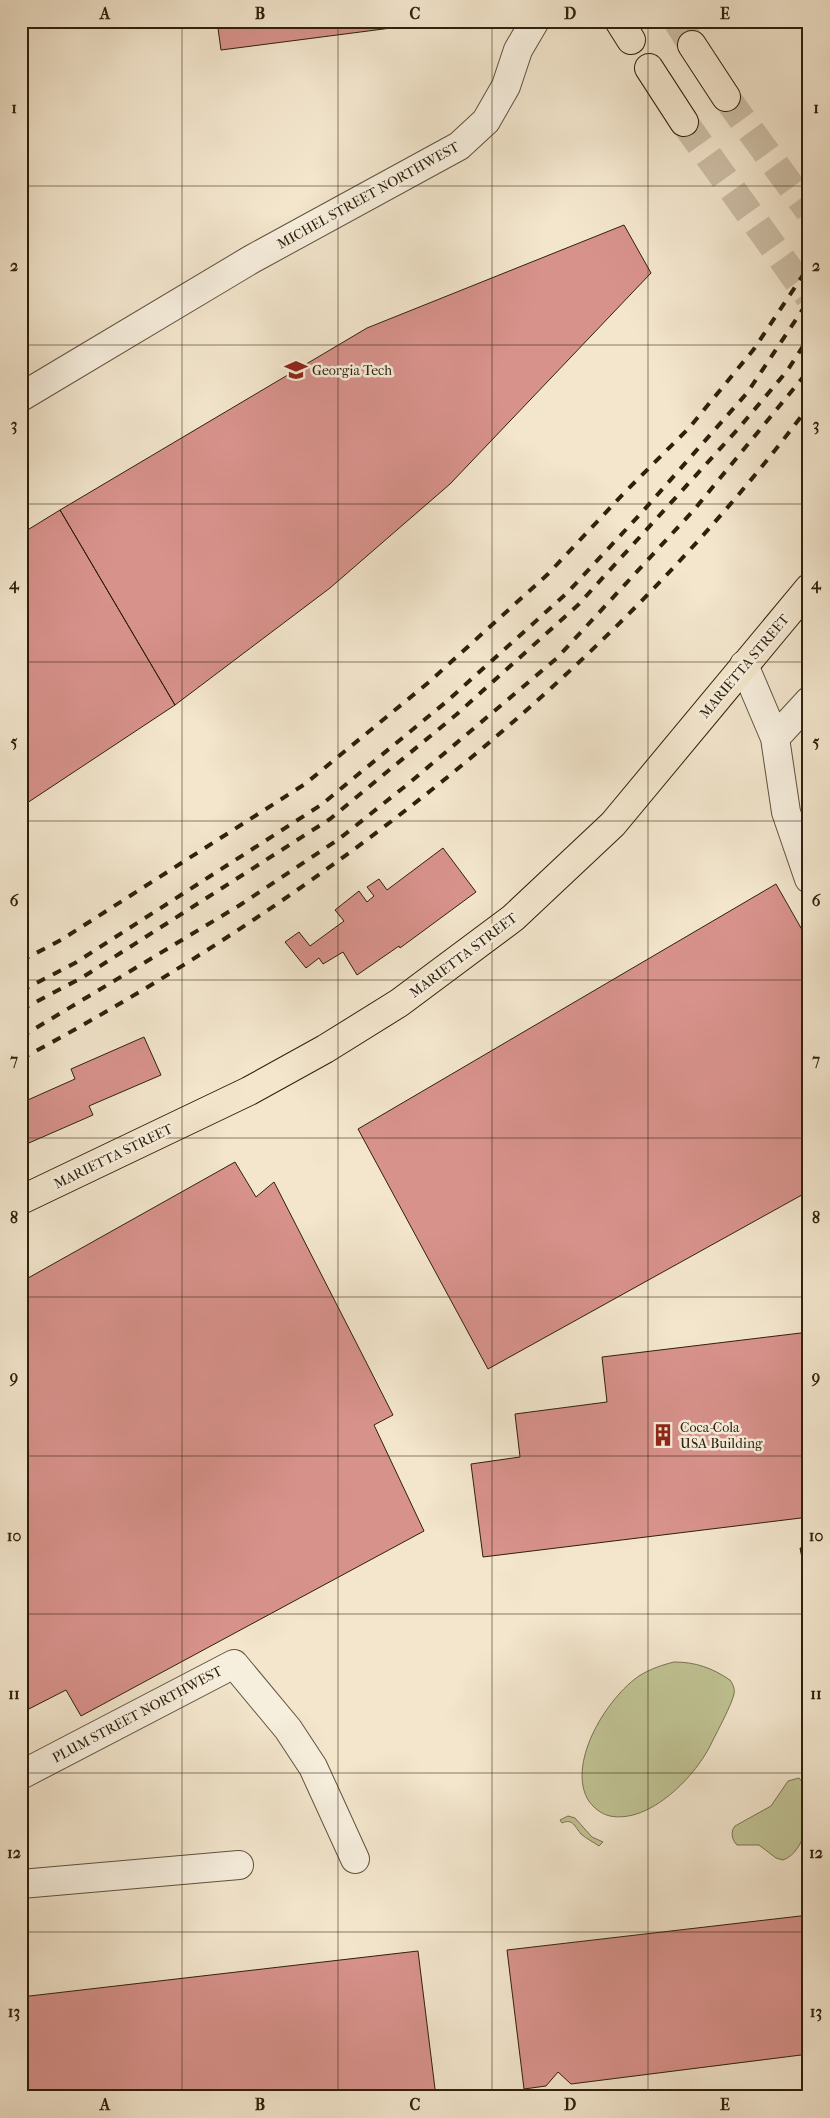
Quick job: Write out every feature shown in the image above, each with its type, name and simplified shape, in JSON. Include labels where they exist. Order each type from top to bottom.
[{"type":"main road","points":[[692,45],[726,97]]},
{"type":"main road","points":[[649,68],[684,122]]},
{"type":"main road","name":"MARIETTA STREET","points":[[21,1200],[249,1091],[325,1049],[399,1003],[513,918],[613,824],[809,588]]},
{"type":"lane","name":"MICHEL STREET NORTHWEST","points":[[21,397],[252,259],[459,146],[486,122],[506,86],[518,50],[535,21]]},
{"type":"lane","points":[[744,665],[775,738],[786,812],[809,879]]},
{"type":"lane","points":[[775,738],[809,701]]},
{"type":"lane","name":"PLUM STREET NORTHWEST","points":[[21,1775],[234,1664],[288,1729],[313,1767],[355,1860]]},
{"type":"lane","points":[[21,1884],[239,1865]]},
{"type":"green space","points":[[674,1662],[704,1666],[730,1680],[734,1687],[734,1692],[727,1711],[705,1755],[684,1782],[670,1794],[656,1805],[641,1812],[625,1816],[603,1814],[587,1798],[583,1783],[583,1766],[587,1748],[594,1731],[615,1699],[627,1686],[647,1671]]},
{"type":"green space","points":[[809,1734],[809,1760],[803,1748]]},
{"type":"green space","points":[[799,1778],[805,1786],[809,1809],[804,1835],[792,1855],[783,1860],[776,1858],[759,1845],[737,1845],[732,1836],[735,1826],[771,1806],[788,1781]]},
{"type":"green space","points":[[568,1816],[575,1818],[592,1837],[603,1842],[599,1846],[581,1834],[571,1822],[562,1823],[560,1820]]},
{"type":"building","points":[[217,21],[399,21],[399,27],[221,50]]},
{"type":"building","points":[[624,225],[651,273],[450,484],[330,588],[175,705],[60,510],[367,328]]},
{"type":"building","points":[[60,510],[175,705],[21,807],[21,534]]},
{"type":"building","points":[[443,848],[476,892],[400,948],[399,946],[357,975],[343,952],[323,964],[319,958],[306,968],[285,942],[299,932],[310,946],[344,921],[335,910],[359,891],[367,902],[374,896],[367,887],[379,879],[387,890]]},
{"type":"building","points":[[776,884],[809,942],[809,1191],[488,1369],[358,1129]]},
{"type":"building","points":[[144,1037],[161,1075],[89,1106],[93,1115],[22,1146],[21,1103],[75,1079],[71,1069]]},
{"type":"building","points":[[235,1162],[256,1197],[274,1182],[393,1415],[374,1425],[424,1531],[81,1716],[66,1690],[21,1713],[21,1282]]},
{"type":"building","name":"Coca-Cola USA Building","points":[[809,1332],[809,1517],[483,1557],[471,1464],[520,1457],[515,1414],[607,1402],[602,1357]]},
{"type":"building","points":[[809,1547],[809,1593],[800,1548]]},
{"type":"building","points":[[809,1915],[809,2054],[571,2084],[558,2072],[546,2086],[524,2089],[507,1950]]},
{"type":"building","points":[[418,1951],[436,2097],[21,2097],[21,1997]]},
{"type":"tunnel","points":[[677,21],[692,45]]},
{"type":"tunnel","points":[[726,97],[809,211]]},
{"type":"tunnel","points":[[684,122],[809,297]]},
{"type":"railway","points":[[21,961],[61,940],[305,784],[429,682],[548,574],[625,492],[689,428],[754,349],[809,266]]},
{"type":"railway","points":[[21,991],[75,963],[321,805],[446,702],[567,593],[644,510],[747,393],[809,300]]},
{"type":"railway","points":[[21,1010],[83,977],[330,819],[457,714],[578,605],[738,429],[787,371],[809,337]]},
{"type":"railway","points":[[21,1037],[240,905],[339,839],[408,784],[557,658],[693,511],[809,370]]},
{"type":"railway","points":[[21,1059],[132,997],[241,928],[347,854],[451,774],[549,690],[643,600],[730,505],[809,406]]},
{"type":"place","name":"Georgia Tech","points":[[296,370]]},
{"type":"place","name":"Coca-Cola USA Building","points":[[663,1435]]}]
